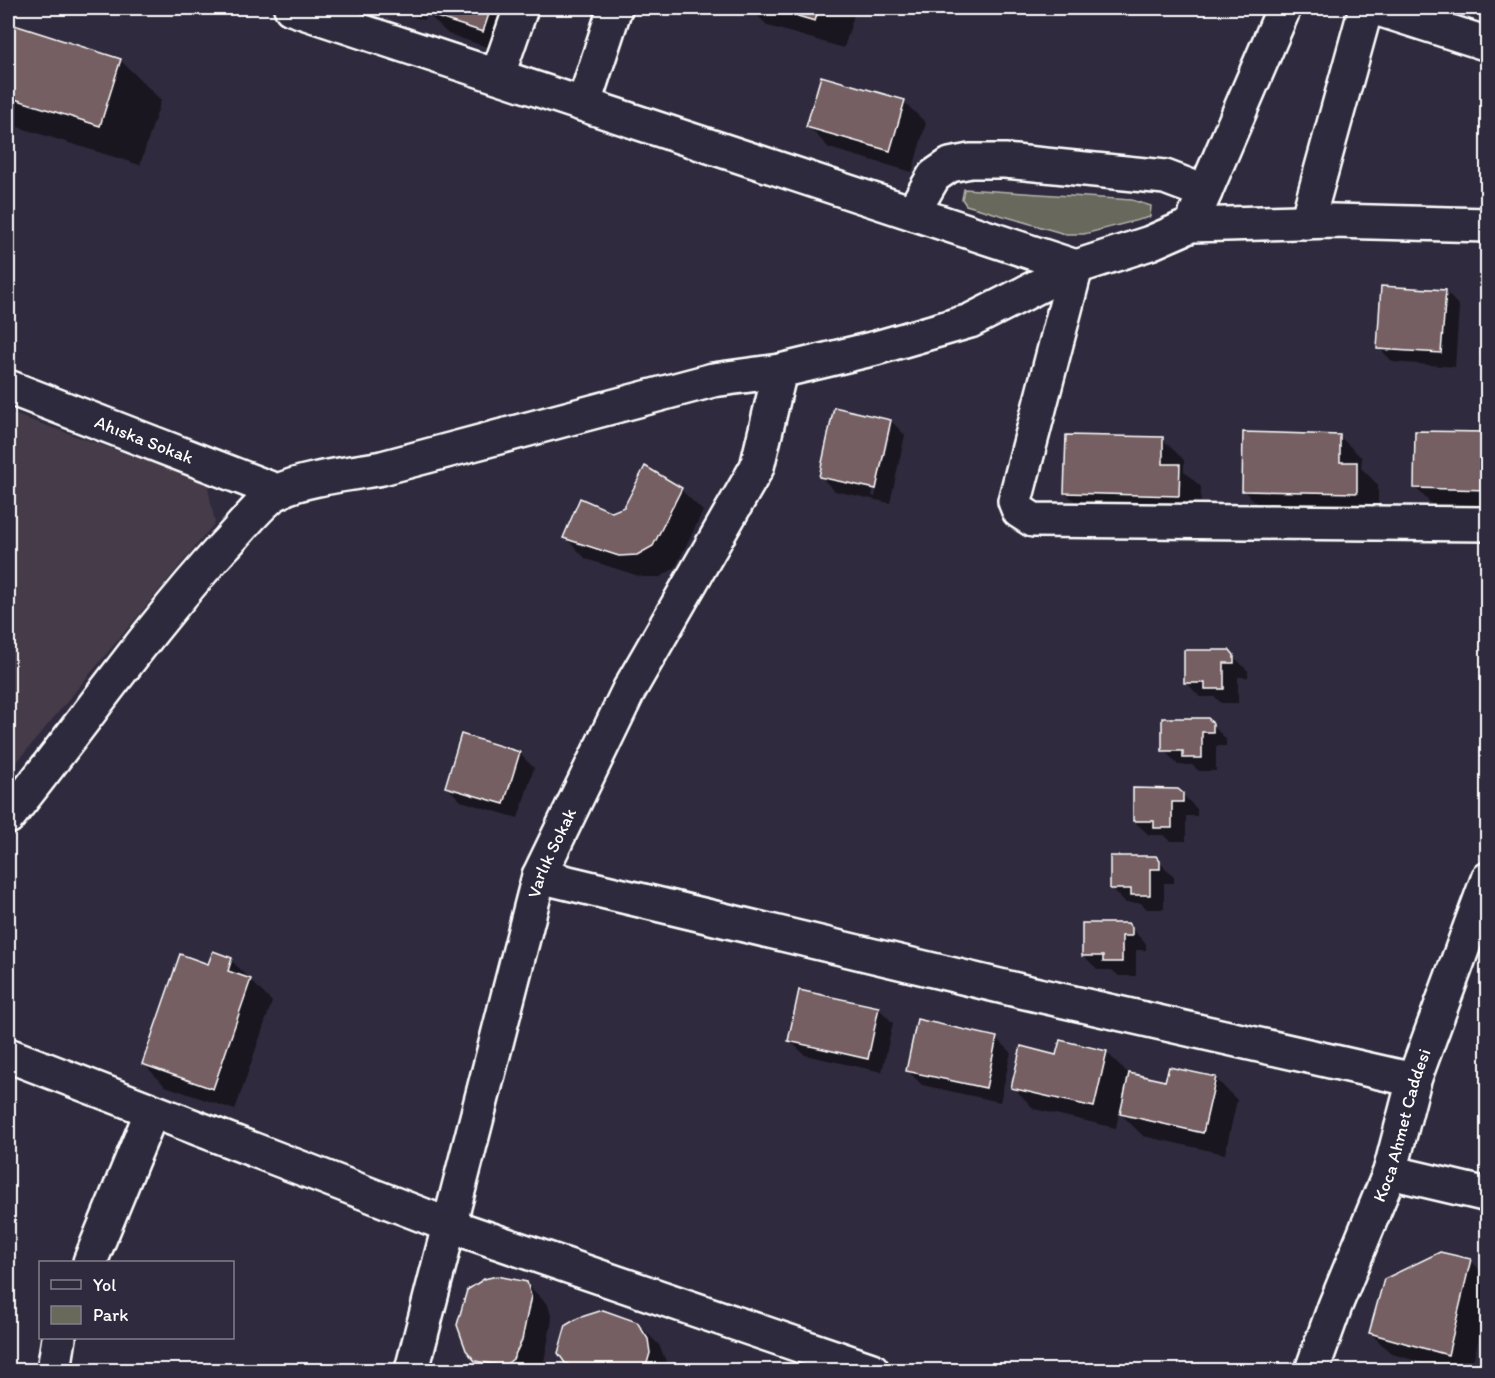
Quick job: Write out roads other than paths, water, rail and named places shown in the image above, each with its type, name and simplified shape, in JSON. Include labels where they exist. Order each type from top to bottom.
[{"type":"street","points":[[291,8],[498,74],[1076,267]]},
{"type":"street","points":[[498,74],[521,8]]},
{"type":"street","points":[[584,103],[615,8]]},
{"type":"street","points":[[1191,225],[1284,8]]},
{"type":"street","points":[[1306,222],[1366,8]]},
{"type":"street","points":[[1375,8],[1488,44]]},
{"type":"street","points":[[913,212],[934,176],[950,165],[970,161],[1005,161],[1165,177],[1204,192]]},
{"type":"street","points":[[8,817],[70,740],[176,598],[251,517],[279,492],[329,478],[382,468],[713,380],[780,371],[876,348],[970,321],[1076,267],[1150,243],[1191,225],[1306,222],[1488,225]]},
{"type":"street","points":[[1076,267],[1015,501],[1019,511],[1033,520],[1488,524]]},
{"type":"street","name":"Varlık Sokak","points":[[412,1371],[539,876],[629,690],[757,467],[780,371]]},
{"type":"street","name":"Ahıska Sokak","points":[[8,387],[279,492]]},
{"type":"street","points":[[539,876],[1025,992],[1414,1080]]},
{"type":"street","name":"Koca Ahmet Caddesi","points":[[1312,1371],[1335,1306],[1390,1172],[1414,1080],[1488,879]]},
{"type":"street","points":[[8,1055],[451,1226],[872,1371]]},
{"type":"street","points":[[91,1261],[152,1111]]},
{"type":"street","points":[[1390,1172],[1488,1195]]},
{"type":"street","points":[[54,1371],[59,1339]]}]
